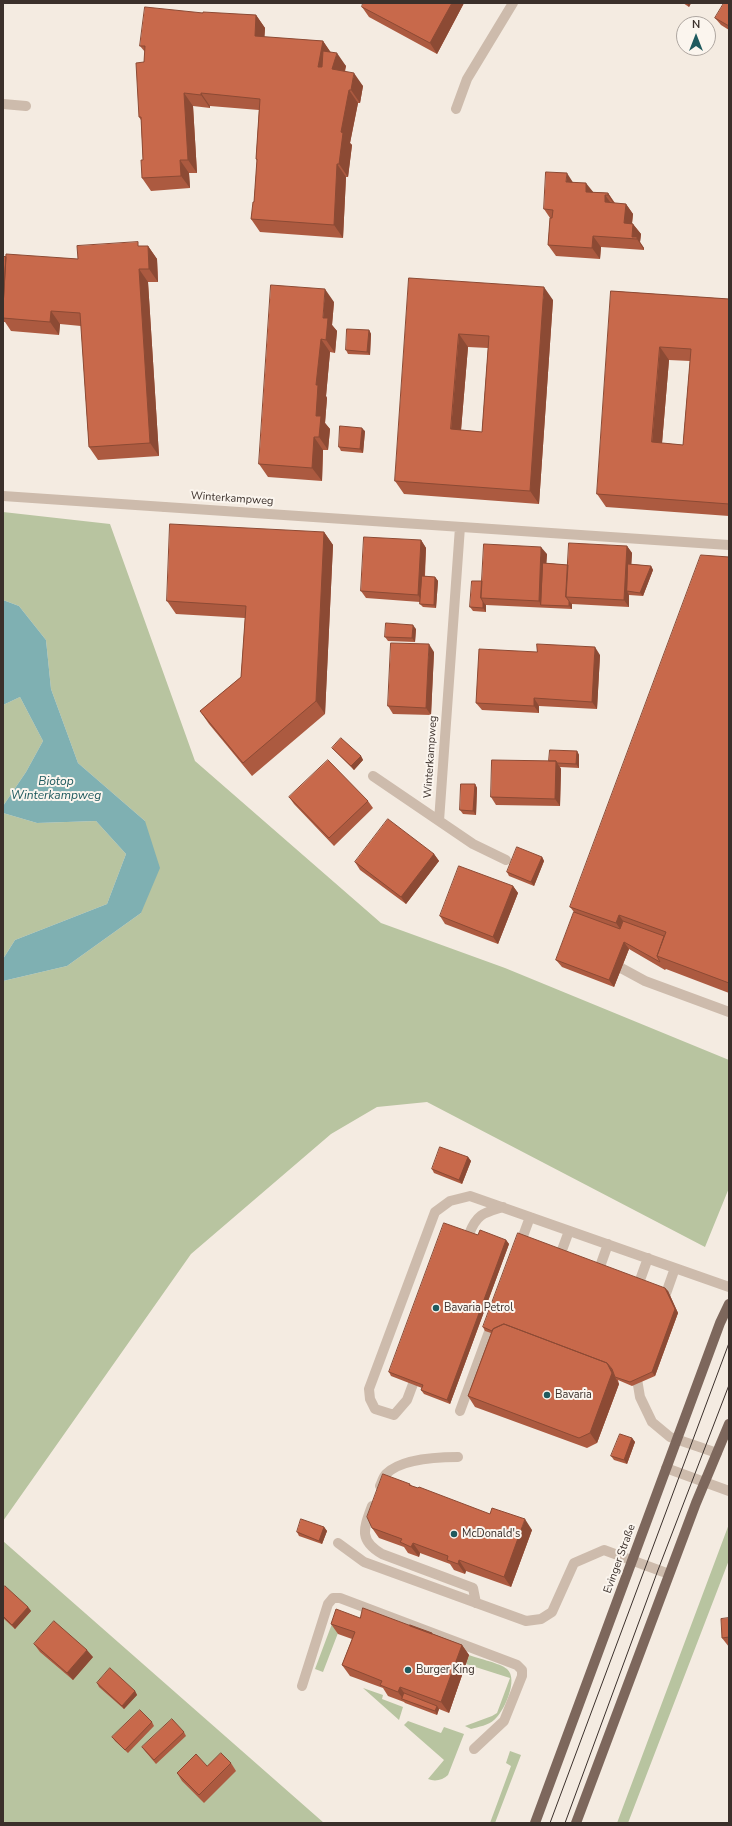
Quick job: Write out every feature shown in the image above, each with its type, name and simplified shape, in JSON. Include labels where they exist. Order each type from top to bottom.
[{"type":"main road","name":"Evinger Straße","points":[[535,1823],[720,1323],[729,1304]]},
{"type":"main road","points":[[576,1823],[669,1574],[729,1424]]},
{"type":"street","points":[[456,109],[467,79],[513,3]]},
{"type":"street","points":[[3,104],[26,106]]},
{"type":"street","name":"Winterkampweg","points":[[3,496],[729,546]]},
{"type":"street","name":"Winterkampweg","points":[[439,821],[460,527]]},
{"type":"street","name":"Winterkampweg","points":[[373,776],[473,844],[506,860]]},
{"type":"street","points":[[600,953],[611,963],[645,981],[729,1012]]},
{"type":"street","points":[[413,1384],[407,1400],[394,1415],[375,1409],[370,1399],[369,1389],[435,1212],[450,1201],[470,1196],[729,1287]]},
{"type":"street","points":[[469,1234],[475,1220],[483,1213],[503,1207]]},
{"type":"street","points":[[514,1260],[530,1217]]},
{"type":"street","points":[[554,1274],[569,1231]]},
{"type":"street","points":[[592,1288],[608,1244]]},
{"type":"street","points":[[632,1302],[648,1258]]},
{"type":"street","points":[[660,1312],[675,1268]]},
{"type":"street","points":[[460,1411],[496,1311]]},
{"type":"street","points":[[636,1361],[642,1363],[637,1379],[640,1397],[652,1422],[670,1436],[717,1453]]},
{"type":"street","points":[[458,1458],[434,1458],[402,1465],[386,1475],[364,1529],[368,1543],[374,1549],[382,1554],[473,1588],[476,1603]]},
{"type":"street","points":[[666,1468],[729,1491]]},
{"type":"street","points":[[338,1543],[364,1562],[526,1621],[541,1619],[552,1612],[574,1563],[604,1550],[669,1574]]},
{"type":"street","points":[[302,1686],[328,1604],[333,1598],[340,1598],[517,1665],[522,1670],[522,1676],[504,1721],[474,1749]]},
{"type":"green space","points":[[3,512],[110,524],[195,761],[381,923],[505,968],[729,1060],[729,1188],[705,1247],[427,1102],[377,1107],[331,1134],[191,1254],[3,1521],[3,981],[67,966],[141,913],[145,821],[78,763],[51,689],[46,640],[19,606],[3,600]]},
{"type":"green space","points":[[20,697],[43,741],[26,772],[3,806],[3,705]]},
{"type":"green space","points":[[3,813],[37,823],[96,821],[126,854],[107,904],[15,940],[3,959]]},
{"type":"green space","points":[[729,1524],[729,1560],[628,1823],[617,1823]]},
{"type":"green space","points":[[3,1541],[324,1823],[3,1823]]},
{"type":"green space","points":[[343,1620],[323,1672],[315,1669],[333,1621]]},
{"type":"green space","points":[[469,1655],[504,1667],[510,1674],[511,1680],[509,1695],[498,1716],[483,1726],[471,1729],[465,1726],[497,1713],[510,1678],[466,1664]]},
{"type":"green space","points":[[363,1688],[383,1695],[382,1699],[403,1707],[399,1720]]},
{"type":"green space","points":[[408,1721],[441,1733],[444,1727],[464,1734],[446,1777],[436,1780],[428,1779],[444,1760],[404,1725]]},
{"type":"green space","points":[[510,1751],[521,1755],[495,1823],[490,1823],[511,1766],[506,1763]]},
{"type":"water","name":"Biotop Winterkampweg","points":[[3,600],[19,606],[46,640],[51,689],[78,763],[145,821],[160,868],[141,913],[67,966],[3,981],[3,959],[15,940],[107,904],[126,854],[96,821],[37,823],[3,813],[3,806],[26,772],[43,741],[20,697],[3,705]]},
{"type":"building","points":[[363,3],[452,3],[430,43],[362,7]]},
{"type":"building","points":[[724,3],[729,3],[729,26],[716,19]]},
{"type":"building","points":[[145,7],[203,13],[256,15],[255,36],[323,41],[318,67],[322,67],[323,51],[337,53],[332,69],[354,73],[351,90],[349,90],[341,132],[343,133],[339,164],[337,164],[334,225],[251,219],[254,202],[260,99],[201,93],[201,95],[184,93],[188,160],[180,160],[181,176],[142,178],[141,160],[143,160],[141,117],[139,117],[136,63],[144,62],[145,46],[140,46]]},
{"type":"building","points":[[546,172],[567,173],[566,182],[586,183],[586,192],[608,193],[608,195],[605,195],[605,202],[626,204],[624,223],[633,224],[632,237],[637,237],[637,239],[593,236],[592,248],[548,245],[550,218],[552,218],[553,210],[544,209]]},
{"type":"building","points":[[138,242],[138,246],[148,246],[149,269],[139,269],[150,443],[89,447],[80,313],[51,311],[50,322],[3,318],[6,254],[78,259],[77,246]]},
{"type":"building","points":[[3,256],[6,257],[3,307]]},
{"type":"building","points":[[409,278],[544,287],[530,491],[395,481]],"holes":[[[459,334],[489,336],[482,432],[451,429]]]},
{"type":"building","points":[[271,285],[325,289],[323,318],[328,318],[326,340],[321,339],[316,385],[318,385],[316,416],[321,416],[319,437],[314,437],[312,468],[259,464]]},
{"type":"building","points":[[611,291],[729,299],[729,504],[597,494]],"holes":[[[660,347],[691,349],[683,445],[652,442]]]},
{"type":"building","points":[[347,329],[369,330],[367,352],[346,350]]},
{"type":"building","points":[[340,426],[362,428],[360,449],[339,447]]},
{"type":"building","points":[[170,524],[324,532],[316,701],[243,763],[200,711],[241,677],[246,606],[167,601]]},
{"type":"building","points":[[364,537],[421,540],[418,595],[361,591]]},
{"type":"building","points":[[569,543],[627,546],[624,600],[566,597]]},
{"type":"building","points":[[484,544],[541,547],[539,601],[481,598]]},
{"type":"building","points":[[701,555],[729,557],[729,983],[657,956],[666,932],[619,915],[616,923],[570,907]]},
{"type":"building","points":[[543,563],[568,565],[566,597],[569,601],[569,606],[541,605]]},
{"type":"building","points":[[628,564],[651,566],[640,593],[627,591]]},
{"type":"building","points":[[422,576],[435,577],[434,605],[420,604]]},
{"type":"building","points":[[472,581],[482,581],[481,598],[483,608],[470,607]]},
{"type":"building","points":[[386,623],[413,625],[412,638],[385,637]]},
{"type":"building","points":[[391,643],[429,644],[426,708],[388,706]]},
{"type":"building","points":[[537,644],[595,647],[592,702],[534,698],[534,706],[476,703],[479,649],[537,652]]},
{"type":"building","points":[[341,738],[361,756],[351,766],[332,748]]},
{"type":"building","points":[[550,750],[577,751],[576,764],[549,761]]},
{"type":"building","points":[[328,760],[368,801],[329,838],[289,797]]},
{"type":"building","points":[[492,760],[556,761],[555,799],[491,797]]},
{"type":"building","points":[[461,784],[475,784],[473,811],[460,810]]},
{"type":"building","points":[[388,819],[434,854],[401,897],[355,862]]},
{"type":"building","points":[[517,847],[542,857],[531,882],[507,872]]},
{"type":"building","points":[[459,866],[513,886],[493,937],[440,916]]},
{"type":"building","points":[[574,912],[620,929],[623,921],[664,936],[657,956],[660,962],[624,942],[609,980],[556,960]]},
{"type":"building","points":[[440,1147],[468,1157],[459,1180],[432,1169]]},
{"type":"building","points":[[444,1223],[478,1235],[480,1230],[506,1240],[447,1400],[421,1390],[423,1385],[389,1372]]},
{"type":"building","points":[[518,1233],[665,1288],[675,1309],[652,1372],[630,1382],[615,1377],[612,1369],[607,1363],[504,1324],[493,1329],[492,1331],[483,1327]]},
{"type":"building","name":"Bavaria","points":[[504,1324],[607,1363],[612,1373],[590,1433],[579,1438],[468,1396],[493,1329]]},
{"type":"building","points":[[620,1434],[632,1438],[624,1460],[611,1456]]},
{"type":"building","name":"McDonald's","points":[[383,1474],[490,1514],[492,1508],[525,1519],[504,1577],[459,1560],[458,1564],[447,1560],[448,1556],[413,1543],[411,1547],[400,1542],[402,1539],[372,1528],[367,1517]]},
{"type":"building","points":[[301,1519],[324,1527],[319,1541],[297,1532]]},
{"type":"building","points":[[5,1586],[28,1607],[12,1625],[3,1616],[3,1588]]},
{"type":"building","name":"Burger King","points":[[363,1608],[462,1645],[441,1702],[400,1687],[398,1692],[380,1685],[382,1681],[342,1665],[355,1632],[331,1624],[336,1609],[360,1618]]},
{"type":"building","points":[[729,1618],[729,1637],[722,1638],[721,1619]]},
{"type":"building","points":[[54,1621],[87,1650],[67,1673],[34,1644]]},
{"type":"building","points":[[410,1626],[432,1633],[432,1634]]},
{"type":"building","points":[[110,1668],[135,1691],[122,1706],[97,1683]]},
{"type":"building","points":[[404,1693],[437,1706],[435,1711],[402,1699]]},
{"type":"building","points":[[140,1710],[152,1722],[125,1750],[112,1737]]},
{"type":"building","points":[[172,1719],[184,1732],[154,1760],[142,1747]]},
{"type":"building","points":[[221,1753],[231,1763],[199,1795],[177,1773],[196,1754],[207,1766]]},
{"type":"tram line","points":[[550,1823],[729,1343]]},
{"type":"tram line","points":[[565,1823],[658,1570],[729,1385]]},
{"type":"place","name":"Bavaria Petrol","points":[[436,1308]]},
{"type":"place","name":"Bavaria","points":[[547,1395]]},
{"type":"place","name":"McDonald's","points":[[454,1534]]},
{"type":"place","name":"Burger King","points":[[408,1670]]}]
